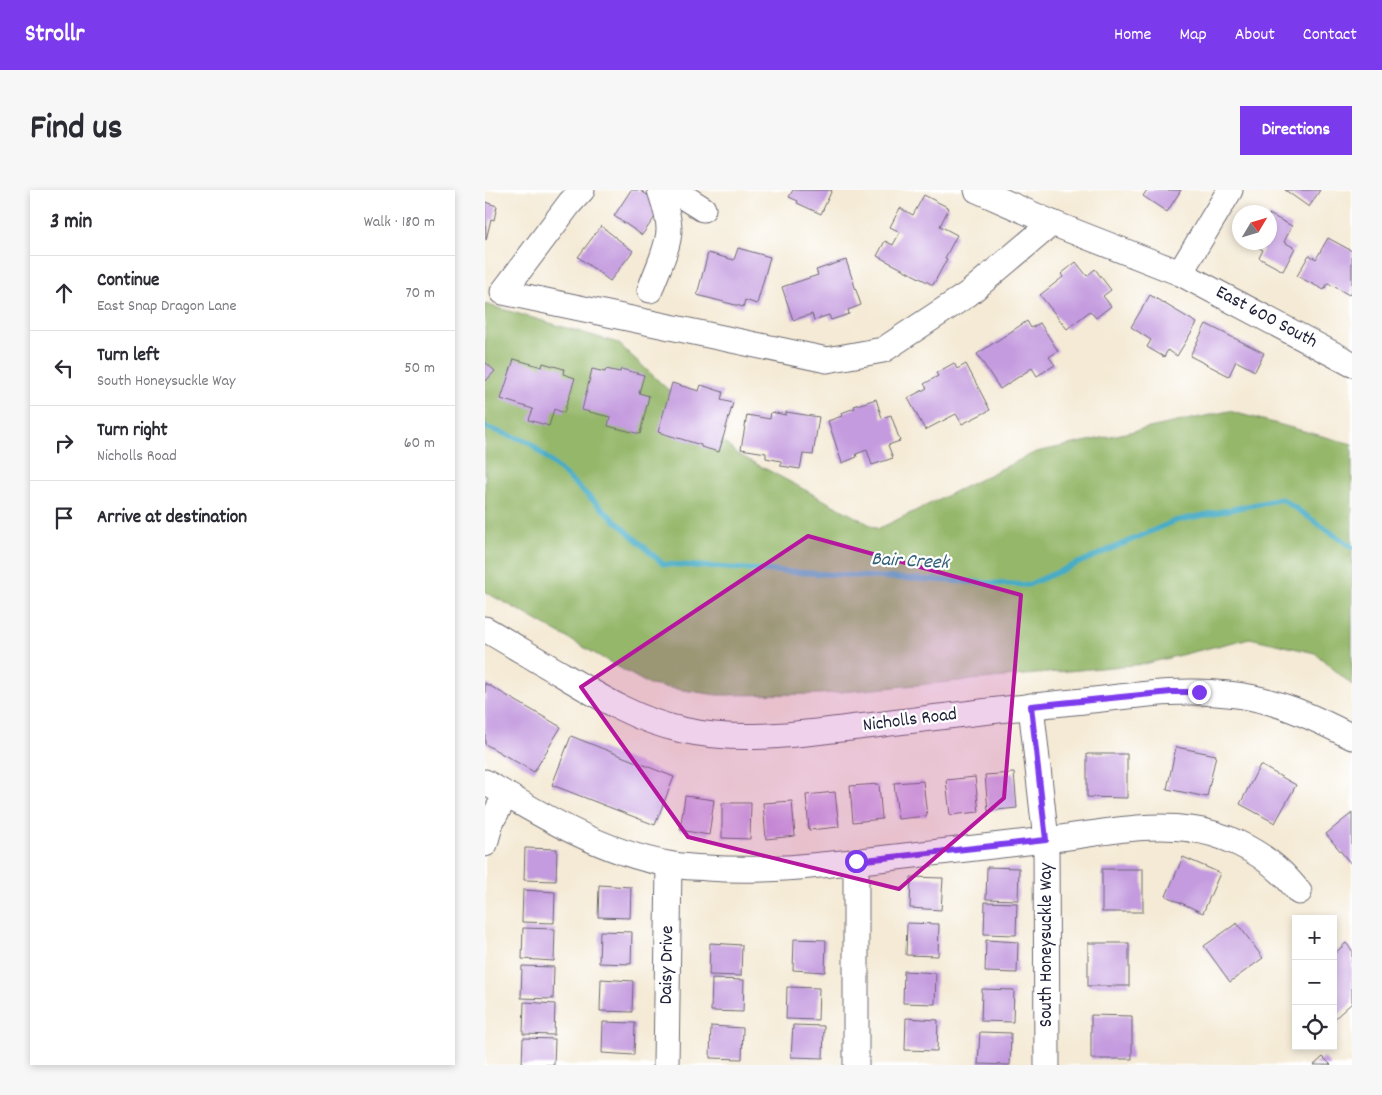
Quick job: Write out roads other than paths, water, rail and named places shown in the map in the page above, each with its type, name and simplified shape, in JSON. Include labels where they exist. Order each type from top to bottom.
[{"type":"street","points":[[582,190],[570,203],[503,292],[827,360],[883,350],[968,294],[1052,222]]},
{"type":"street","points":[[650,290],[664,252],[669,230],[667,212],[660,190]]},
{"type":"street","points":[[673,190],[703,209]]},
{"type":"street","name":"East 600 South","points":[[977,190],[1180,273],[1352,364]]},
{"type":"street","points":[[1180,273],[1231,190]]},
{"type":"street","name":"Nicholls Road","points":[[485,629],[612,704],[635,715],[682,730],[707,734],[741,737],[787,736],[1031,706],[1171,692],[1229,694],[1257,698],[1311,717],[1352,737]]},
{"type":"street","name":"South Honeysuckle Way","points":[[1031,706],[1046,840],[1047,1065]]},
{"type":"street","points":[[485,844],[491,822],[495,788],[558,824],[589,839],[641,858],[669,865],[727,870],[781,869],[1046,840],[1122,829],[1168,827],[1213,833],[1234,842],[1270,863],[1299,892]]},
{"type":"street","points":[[856,861],[856,1065]]},
{"type":"street","name":"Daisy Drive","points":[[666,1065],[669,865]]},
{"type":"waterway","name":"Bair Creek","points":[[485,427],[529,442],[663,564],[1028,585],[1175,521],[1282,499],[1352,547]]}]
